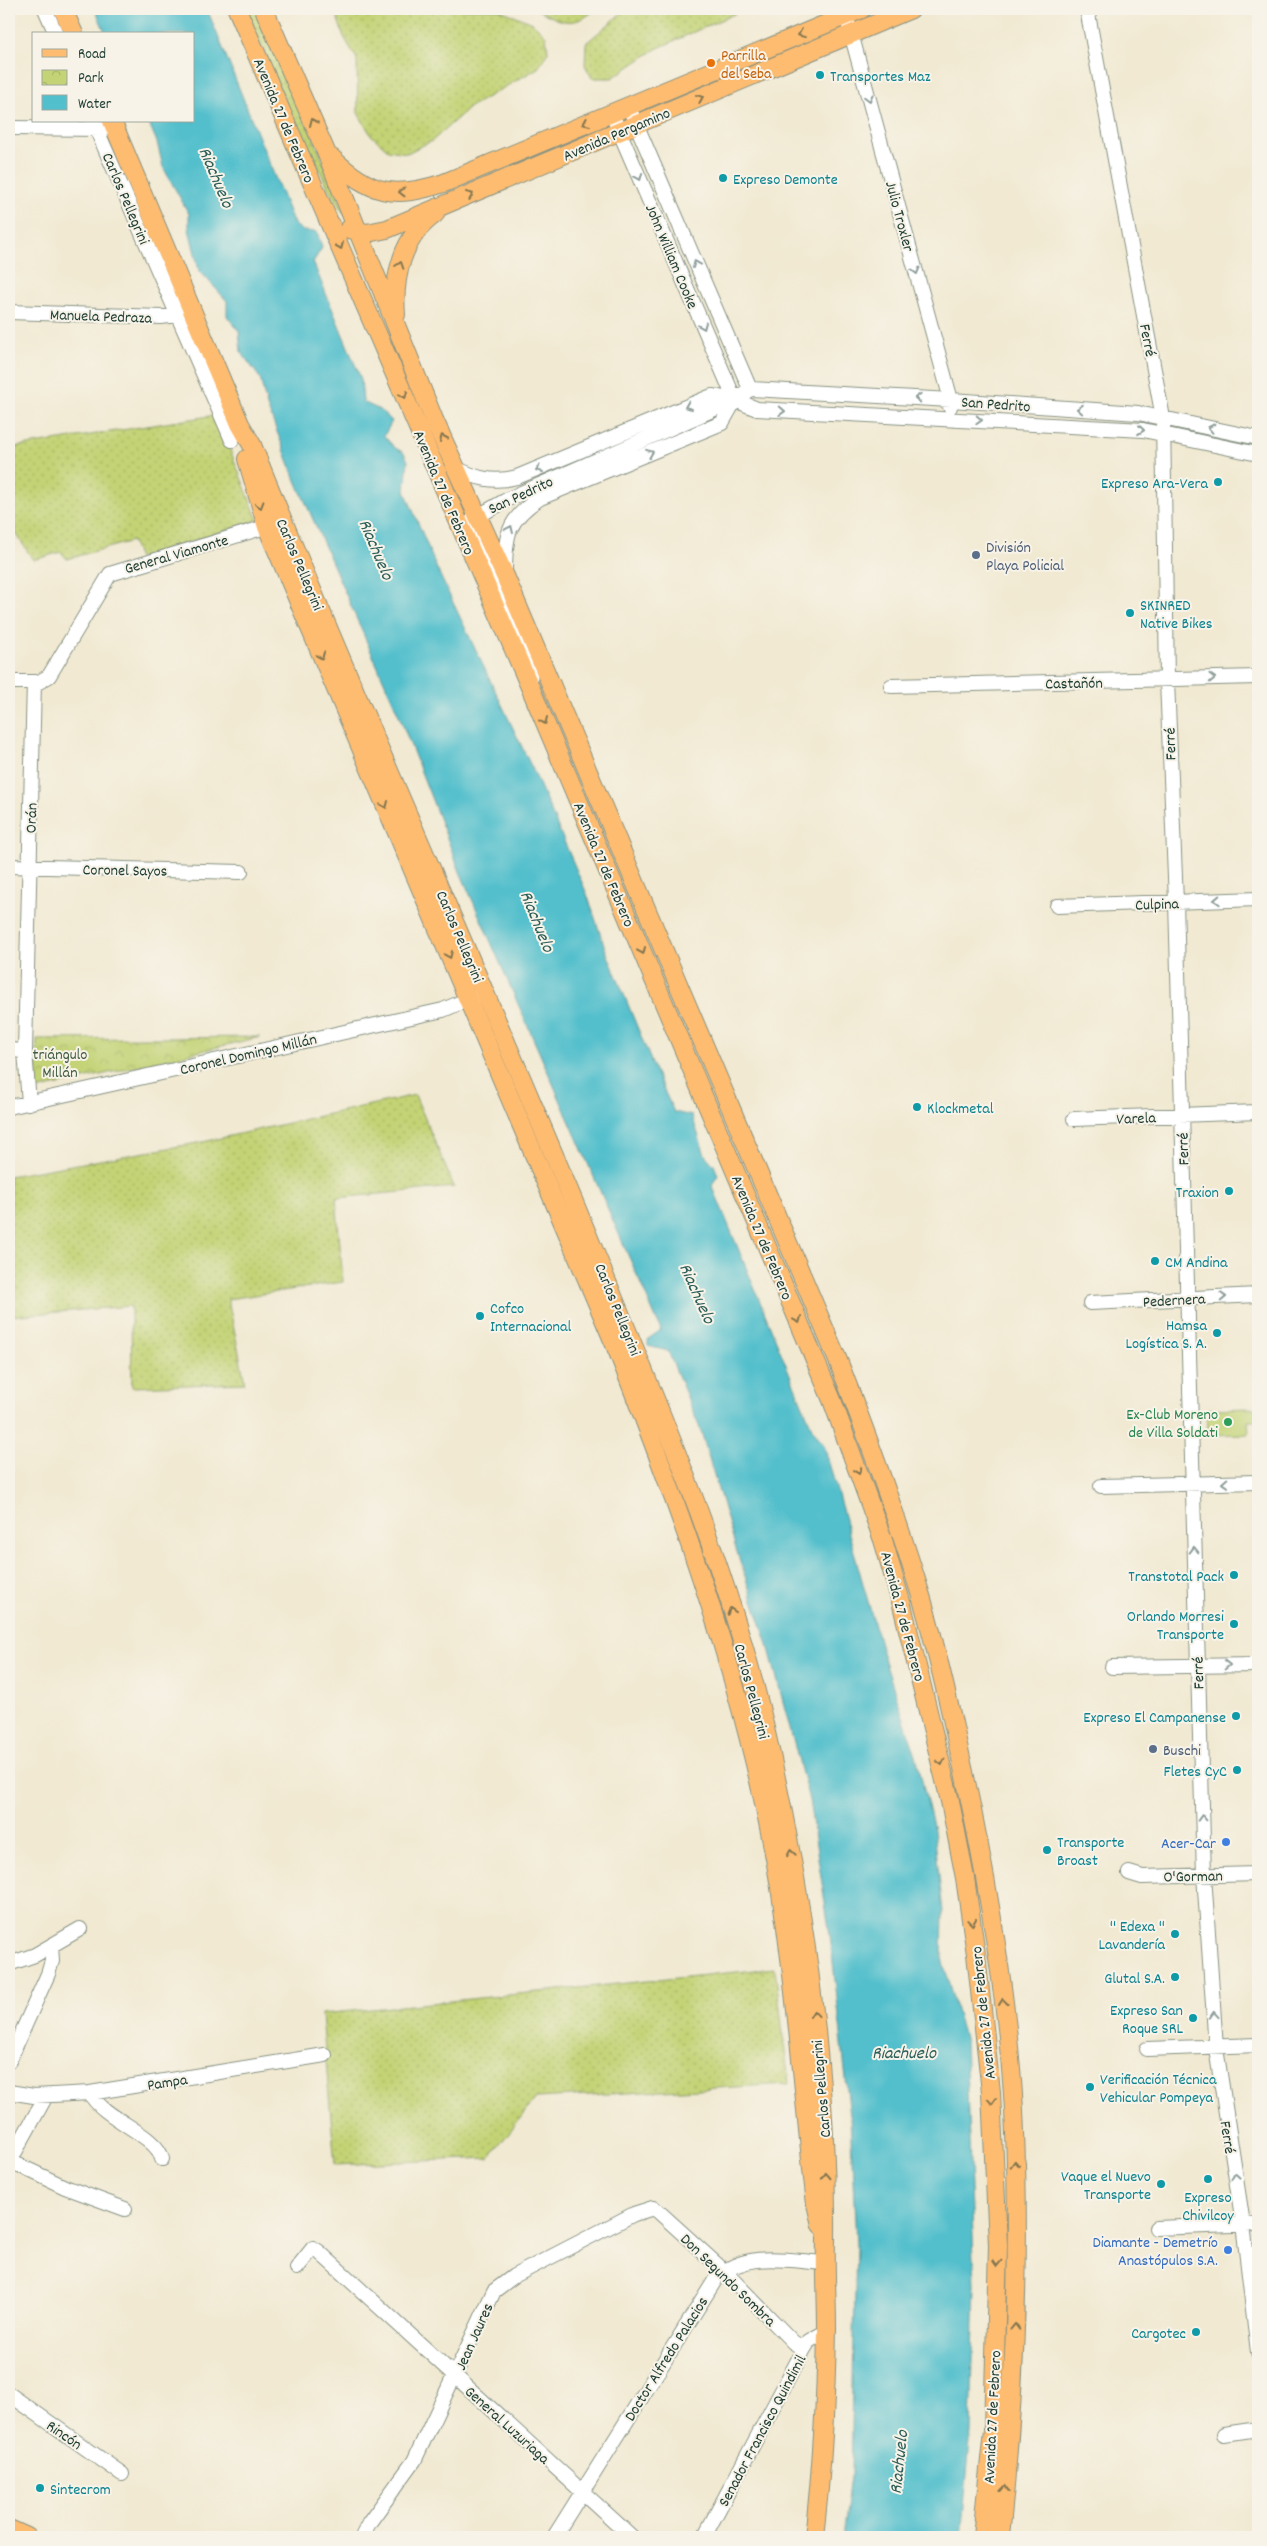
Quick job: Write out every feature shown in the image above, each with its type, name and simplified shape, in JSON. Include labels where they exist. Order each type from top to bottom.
[{"type":"main road","points":[[63,9],[73,32]]},
{"type":"main road","name":"Avenida 27 de Febrero","points":[[237,9],[530,687],[729,1155],[725,1171],[741,1208],[744,1210],[752,1208],[835,1409],[883,1540],[911,1637],[907,1652],[913,1677],[921,1678],[950,1802],[965,1878],[976,1954],[991,2092],[998,2235],[993,2430],[982,2537]]},
{"type":"main road","name":"Avenida 27 de Febrero","points":[[264,9],[326,152],[397,330],[505,576],[840,1363],[886,1487],[922,1598],[941,1672],[986,1877],[1008,2039],[1014,2109],[1018,2236],[1009,2449],[1000,2537]]},
{"type":"main road","name":"Avenida Pergamino","points":[[358,232],[387,229],[911,9]]},
{"type":"main road","name":"Avenida Pergamino","points":[[326,152],[348,173],[372,187],[385,192],[418,192],[444,183],[610,112],[854,12]]},
{"type":"main road","name":"Carlos Pellegrini","points":[[104,125],[185,314],[240,424],[251,473],[519,1068],[693,1492],[761,1712],[788,1839],[812,1995],[825,2153],[828,2203],[826,2242],[827,2331],[823,2423],[814,2537]]},
{"type":"main road","points":[[397,330],[394,289],[398,268],[405,250],[425,222],[446,205]]},
{"type":"main road","points":[[324,209],[343,225],[358,232]]},
{"type":"main road","name":"Carlos Pellegrini","points":[[275,524],[467,999],[618,1352],[664,1468],[712,1607],[739,1698],[768,1822],[796,1996],[816,2204],[826,2242]]},
{"type":"main road","points":[[752,1208],[770,1201]]},
{"type":"main road","points":[[921,1678],[941,1672]]},
{"type":"main road","points":[[965,1878],[986,1877]]},
{"type":"main road","points":[[9,2529],[27,2537]]},
{"type":"street","points":[[45,9],[55,32]]},
{"type":"street","name":"Ferré","points":[[1087,9],[1164,418],[1167,680],[1176,902],[1204,1875],[1216,2048],[1242,2224],[1258,2352]]},
{"type":"street","name":"Julio Troxler","points":[[854,12],[851,34],[951,400],[949,418]]},
{"type":"street","name":"John William Cooke","points":[[628,105],[750,390]]},
{"type":"street","name":"John William Cooke","points":[[610,112],[735,400]]},
{"type":"street","points":[[9,128],[104,125]]},
{"type":"street","name":"Manuela Pedraza","points":[[9,312],[185,314]]},
{"type":"street","name":"Carlos Pellegrini","points":[[185,314],[232,440]]},
{"type":"street","name":"San Pedrito","points":[[530,687],[530,664],[471,524],[477,514],[735,400],[750,390],[951,400],[1138,413],[1258,438]]},
{"type":"street","name":"San Pedrito","points":[[456,468],[490,481],[517,477],[712,396],[735,400],[757,410],[949,418],[1143,430],[1258,454]]},
{"type":"street","name":"San Pedrito","points":[[505,576],[506,539],[509,527],[528,506],[540,498],[722,423],[735,400]]},
{"type":"street","name":"General Viamonte","points":[[34,682],[45,680],[54,670],[110,574],[275,524]]},
{"type":"street","name":"Castañón","points":[[891,686],[1258,677]]},
{"type":"street","points":[[9,682],[34,682]]},
{"type":"street","name":"Orán","points":[[29,1103],[25,1051],[28,866],[34,682]]},
{"type":"street","name":"Coronel Sayos","points":[[9,866],[241,872]]},
{"type":"street","name":"Culpina","points":[[1057,906],[1258,899]]},
{"type":"street","name":"Coronel Domingo Millán","points":[[9,1107],[443,1010],[485,992]]},
{"type":"street","points":[[9,1050],[25,1051]]},
{"type":"street","name":"Varela","points":[[1074,1119],[1258,1112]]},
{"type":"street","name":"Pedernera","points":[[1090,1303],[1258,1295]]},
{"type":"street","points":[[1101,1486],[1258,1482]]},
{"type":"street","points":[[1112,1667],[1258,1665]]},
{"type":"street","name":"O'Gorman","points":[[1129,1873],[1142,1877],[1258,1874]]},
{"type":"street","points":[[9,1964],[51,1946],[80,1929]]},
{"type":"street","points":[[9,2061],[48,1974],[52,1961],[51,1946]]},
{"type":"street","points":[[1147,2049],[1258,2045]]},
{"type":"street","name":"Pampa","points":[[9,2092],[24,2096],[90,2093],[325,2055]]},
{"type":"street","points":[[90,2093],[99,2106],[157,2147],[162,2159]]},
{"type":"street","points":[[46,2096],[10,2161],[65,2187],[125,2209]]},
{"type":"street","name":"Don Segundo Sombra","points":[[653,2208],[724,2271],[793,2342],[804,2349]]},
{"type":"street","name":"Jean Jaures","points":[[362,2537],[369,2523],[414,2462],[494,2291],[503,2282],[634,2214],[653,2208]]},
{"type":"street","points":[[1156,2228],[1258,2224]]},
{"type":"street","name":"General Luzuriaga","points":[[297,2268],[309,2250],[313,2248],[318,2251],[632,2537]]},
{"type":"street","name":"Doctor Alfredo Palacios","points":[[554,2537],[709,2287],[724,2271],[732,2265],[750,2259],[827,2263]]},
{"type":"street","name":"Senador Francisco Quindimil","points":[[704,2537],[804,2349],[809,2341],[827,2331]]},
{"type":"street","name":"Rincón","points":[[9,2394],[122,2474]]},
{"type":"street","points":[[1224,2434],[1258,2429]]},
{"type":"green space","points":[[246,9],[259,9],[347,217],[333,197],[312,152],[298,132]]},
{"type":"green space","points":[[338,9],[498,9],[533,23],[546,36],[548,52],[538,68],[470,107],[432,141],[407,153],[388,150],[371,135],[358,113],[357,59],[344,37],[337,17]]},
{"type":"green space","points":[[536,9],[596,9],[580,19],[567,21],[560,20]]},
{"type":"green space","points":[[627,9],[745,9],[656,49],[612,78],[592,78],[585,65],[586,43]]},
{"type":"green space","points":[[216,415],[258,520],[139,558],[132,541],[67,559],[61,552],[33,560],[9,522],[9,448]]},
{"type":"green space","name":"triángulo Millán","points":[[260,1037],[37,1090],[37,1039]]},
{"type":"green space","points":[[415,1095],[454,1187],[336,1198],[343,1282],[228,1299],[245,1383],[132,1387],[131,1306],[9,1316],[9,1176],[203,1142]]},
{"type":"green space","name":"Ex-Club Moreno de Villa Soldati","points":[[1258,1408],[1258,1421],[1248,1421],[1249,1434],[1208,1435],[1207,1409]]},
{"type":"green space","points":[[775,1968],[789,2084],[536,2098],[489,2158],[335,2165],[322,2014]]},
{"type":"water","name":"Riachuelo","points":[[95,9],[207,9],[294,224],[303,231],[317,232],[322,248],[313,262],[361,379],[363,402],[380,410],[392,421],[384,436],[394,447],[404,453],[408,461],[405,491],[437,569],[533,770],[587,894],[605,948],[674,1112],[692,1116],[705,1155],[714,1165],[718,1175],[712,1185],[812,1428],[824,1445],[885,1662],[916,1756],[934,1830],[943,1912],[942,1958],[965,2042],[975,2285],[971,2432],[961,2537],[843,2537],[851,2476],[856,2244],[850,2116],[830,1935],[809,1800],[768,1645],[736,1549],[701,1431],[668,1351],[648,1346],[648,1339],[661,1330],[461,874],[398,713],[297,483],[267,406],[260,378],[241,352],[239,331],[227,316],[227,301],[199,270],[189,229],[189,214],[163,167],[157,142],[148,122],[195,122],[195,32],[105,32]]},
{"type":"place","name":"Parrilla del Seba","points":[[711,63]]},
{"type":"place","name":"Transportes Maz","points":[[820,75]]},
{"type":"place","name":"Expreso Demonte","points":[[723,178]]},
{"type":"place","name":"Expreso Ara-Vera","points":[[1218,482]]},
{"type":"place","name":"División Playa Policial","points":[[976,555]]},
{"type":"place","name":"SKINRED Native Bikes","points":[[1130,613]]},
{"type":"place","name":"Klockmetal","points":[[917,1107]]},
{"type":"place","name":"Traxion","points":[[1229,1191]]},
{"type":"place","name":"CM Andina","points":[[1155,1261]]},
{"type":"place","name":"Cofco Internacional","points":[[480,1316]]},
{"type":"place","name":"Hamsa Logística S. A.","points":[[1217,1333]]},
{"type":"place","name":"Ex-Club Moreno de Villa Soldati","points":[[1228,1422]]},
{"type":"place","name":"Transtotal Pack","points":[[1234,1575]]},
{"type":"place","name":"Orlando Morresi Transporte","points":[[1234,1624]]},
{"type":"place","name":"Expreso El Campanense","points":[[1236,1716]]},
{"type":"place","name":"Buschi","points":[[1153,1749]]},
{"type":"place","name":"Fletes CyC","points":[[1237,1770]]},
{"type":"place","name":"Acer-Car","points":[[1226,1842]]},
{"type":"place","name":"Transporte Broast","points":[[1047,1850]]},
{"type":"place","name":"'' Edexa '' Lavandería","points":[[1175,1934]]},
{"type":"place","name":"Glutal S.A.","points":[[1175,1977]]},
{"type":"place","name":"Expreso San Roque SRL","points":[[1193,2018]]},
{"type":"place","name":"Verificación Técnica Vehicular Pompeya","points":[[1090,2087]]},
{"type":"place","name":"Expreso Chivilcoy","points":[[1208,2179]]},
{"type":"place","name":"Vaque el Nuevo Transporte","points":[[1161,2184]]},
{"type":"place","name":"Diamante - Demetrío Anastópulos S.A.","points":[[1228,2250]]},
{"type":"place","name":"Cargotec","points":[[1196,2332]]},
{"type":"place","name":"Sintecrom","points":[[40,2488]]}]
